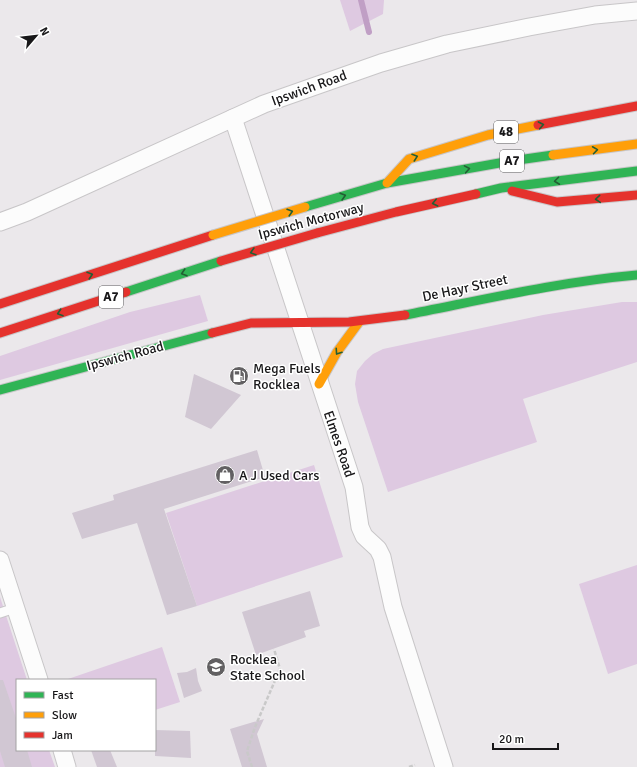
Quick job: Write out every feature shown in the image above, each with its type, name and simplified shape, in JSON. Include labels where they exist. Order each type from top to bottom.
[{"type":"main road","name":"48","points":[[387,183],[409,158],[488,135],[637,106]]},
{"type":"main road","name":"Ipswich Motorway","points":[[0,304],[213,235],[387,183],[511,161],[637,144]]},
{"type":"main road","name":"Ipswich Motorway","points":[[0,333],[221,261],[396,212],[501,188],[637,171]]},
{"type":"main road","points":[[501,188],[557,202],[637,195]]},
{"type":"main road","name":"De Hayr Street","points":[[299,322],[359,322],[403,315],[540,287],[600,278],[637,275]]},
{"type":"main road","name":"Ipswich Road","points":[[0,390],[237,326],[251,323],[299,322]]},
{"type":"main road","points":[[319,384],[337,352],[359,322]]},
{"type":"street","name":"Ipswich Road","points":[[0,222],[27,212],[233,118],[291,94],[358,70],[446,44],[536,25],[595,15],[637,11]]},
{"type":"street","name":"Elmes Road","points":[[233,118],[354,487],[360,527],[364,536],[378,549],[382,558],[393,607],[444,767]]},
{"type":"street","points":[[0,560],[8,611],[39,679]]},
{"type":"street","points":[[62,751],[67,767]]},
{"type":"path","points":[[252,767],[247,751],[255,727],[280,669],[274,649]]},
{"type":"path","points":[[409,767],[415,765]]},
{"type":"shaded area","points":[[340,0],[384,0],[383,14],[350,31]]},
{"type":"shaded area","points":[[200,295],[208,321],[0,380],[0,356],[130,312]]},
{"type":"shaded area","points":[[622,302],[637,302],[637,362],[523,399],[537,442],[388,492],[358,402],[355,384],[357,371],[373,354],[383,349],[543,315]]},
{"type":"shaded area","points":[[314,465],[343,557],[197,606],[166,513]]},
{"type":"shaded area","points":[[637,565],[637,664],[608,674],[579,584]]},
{"type":"shaded area","points":[[0,597],[27,679],[16,679],[16,751],[49,751],[55,767],[0,767]]},
{"type":"shaded area","points":[[162,647],[180,702],[156,710],[156,679],[68,679]]},
{"type":"building","points":[[194,374],[241,395],[211,429],[185,417]]},
{"type":"building","points":[[257,450],[265,477],[164,509],[197,606],[167,615],[137,523],[82,539],[72,513],[114,500],[113,495]]},
{"type":"building","points":[[310,591],[320,626],[304,631],[306,637],[256,655],[242,612]]},
{"type":"building","points":[[196,668],[198,681],[202,691],[184,698],[177,673],[187,672]]},
{"type":"building","points":[[0,680],[3,680],[16,718],[16,751],[27,751],[32,767],[5,767],[0,751]]},
{"type":"building","points":[[264,719],[257,734],[267,767],[242,767],[230,729]]},
{"type":"building","points":[[156,730],[190,731],[191,758],[155,756]]},
{"type":"building","points":[[91,751],[110,751],[117,767],[97,767]]},
{"type":"waterway","points":[[361,0],[369,32]]},
{"type":"traffic: fast","points":[[305,207],[387,183],[553,155]]},
{"type":"traffic: fast","points":[[476,194],[501,188],[637,171]]},
{"type":"traffic: fast","points":[[126,292],[221,261]]},
{"type":"traffic: fast","points":[[405,315],[549,287],[637,275]]},
{"type":"traffic: fast","points":[[0,390],[212,333]]},
{"type":"traffic: slow","points":[[387,183],[409,159],[488,135],[538,125]]},
{"type":"traffic: slow","points":[[553,155],[637,144]]},
{"type":"traffic: slow","points":[[213,235],[305,207]]},
{"type":"traffic: slow","points":[[319,384],[337,352],[359,322]]},
{"type":"traffic: jam","points":[[538,125],[637,106]]},
{"type":"traffic: jam","points":[[512,191],[557,202],[637,195]]},
{"type":"traffic: jam","points":[[317,233],[396,212],[476,194]]},
{"type":"traffic: jam","points":[[221,261],[317,233]]},
{"type":"traffic: jam","points":[[0,304],[213,235]]},
{"type":"traffic: jam","points":[[0,333],[126,292]]},
{"type":"traffic: jam","points":[[212,333],[251,323],[349,322],[405,315]]},
{"type":"place","name":"Mega Fuels Rocklea","points":[[239,376]]},
{"type":"place","name":"A J Used Cars","points":[[225,475]]},
{"type":"place","name":"Rocklea State School","points":[[216,667]]}]
